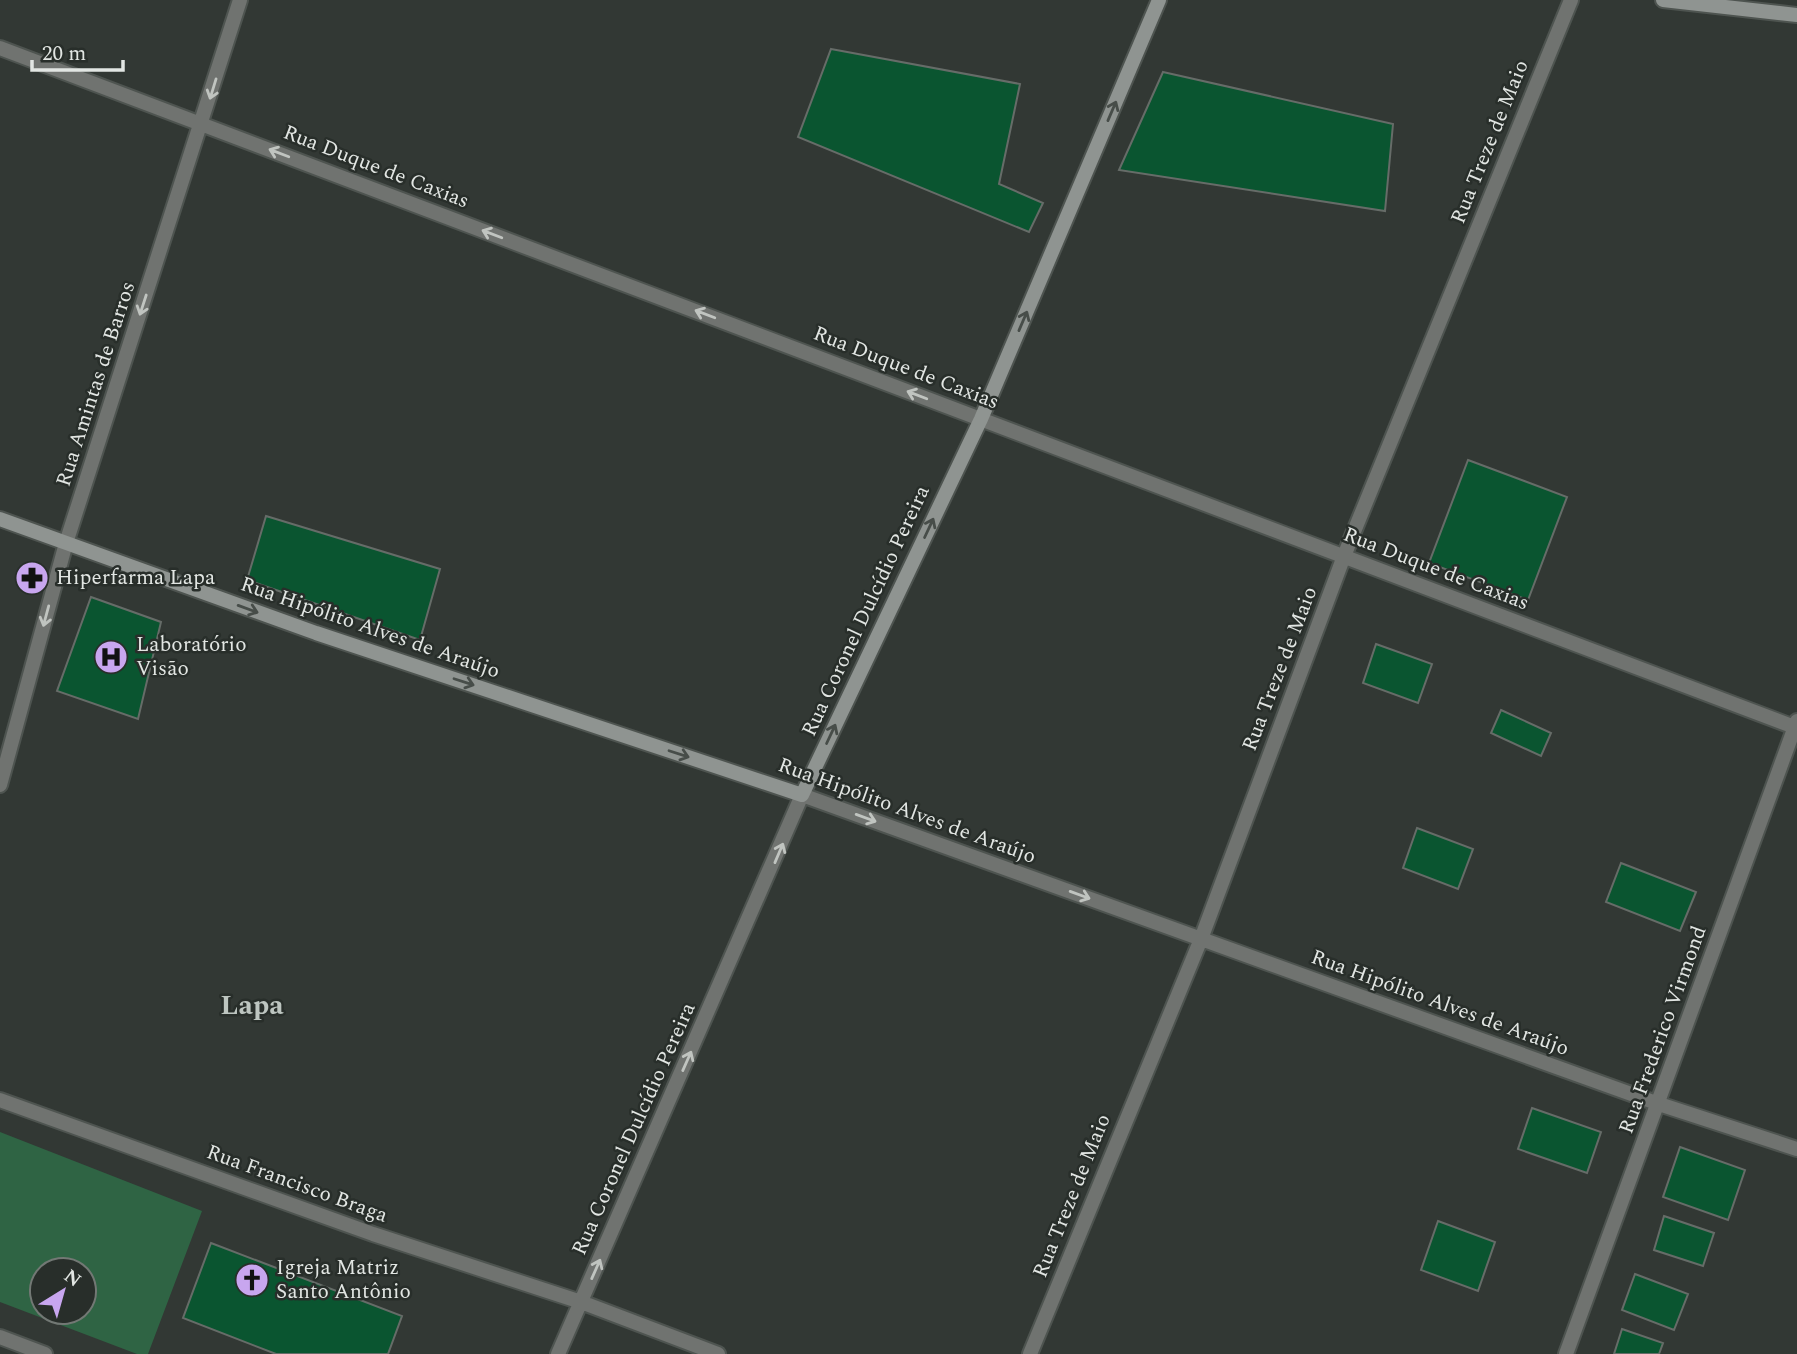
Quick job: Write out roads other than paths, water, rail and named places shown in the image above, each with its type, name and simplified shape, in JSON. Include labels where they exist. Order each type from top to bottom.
[{"type":"street","name":"Rua Amintas de Barros","points":[[0,785],[66,542],[240,0]]},
{"type":"street","name":"Rua Coronel Dulcídio Pereira","points":[[558,1354],[802,795],[981,419],[1159,0]]},
{"type":"street","name":"Rua Treze de Maio","points":[[1030,1354],[1201,939],[1344,556],[1571,0]]},
{"type":"street","points":[[1663,0],[1797,15]]},
{"type":"street","name":"Rua Duque de Caxias","points":[[0,48],[1796,725]]},
{"type":"street","name":"Rua Hipólito Alves de Araújo","points":[[0,519],[316,633],[802,795],[1659,1104],[1797,1149]]},
{"type":"street","name":"Rua Frederico Virmond","points":[[1566,1354],[1796,725]]},
{"type":"street","name":"Rua Francisco Braga","points":[[0,1100],[373,1234],[581,1302],[718,1354]]},
{"type":"street","points":[[0,1337],[45,1354]]},
{"type":"place","name":"Hiperfarma Lapa","points":[[32,578]]},
{"type":"place","name":"Laboratório Visão","points":[[111,657]]},
{"type":"place","name":"Igreja Matriz Santo Antônio","points":[[252,1280]]},
{"type":"district","name":"Lapa","points":[[252,1005]]}]
